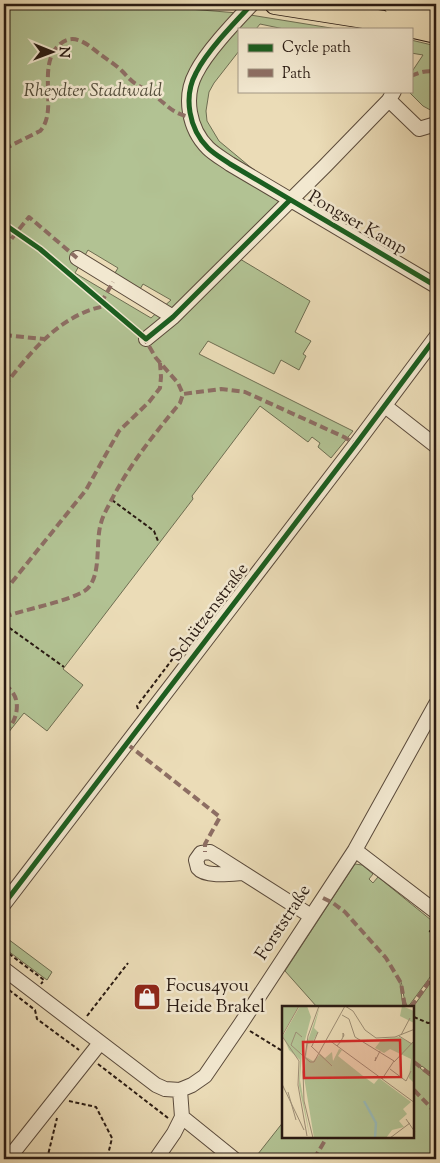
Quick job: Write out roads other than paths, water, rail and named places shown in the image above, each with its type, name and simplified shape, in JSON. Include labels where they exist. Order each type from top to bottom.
[{"type":"highway","points":[[393,4],[436,14]]},
{"type":"highway","points":[[282,5],[383,21],[412,28]]},
{"type":"highway","points":[[412,28],[436,34]]},
{"type":"street","name":"Pongser Kamp","points":[[252,4],[218,42],[196,71],[190,93],[190,117],[194,128],[208,148],[230,164],[436,286]]},
{"type":"street","name":"Pongser Kamp","points":[[146,339],[173,317],[391,96],[419,129],[436,124]]},
{"type":"street","points":[[77,258],[113,282],[173,317]]},
{"type":"street","name":"Schützenstraße","points":[[4,904],[436,337]]},
{"type":"street","points":[[385,406],[436,446]]},
{"type":"street","name":"Forststraße","points":[[180,1090],[192,1085],[205,1076],[240,1025],[355,850],[436,704]]},
{"type":"street","points":[[355,850],[436,912]]},
{"type":"street","points":[[241,872],[311,916]]},
{"type":"street","points":[[4,969],[156,1085],[165,1089],[180,1090],[180,1121],[156,1159]]},
{"type":"street","points":[[8,1159],[100,1043]]},
{"type":"street","points":[[180,1121],[234,1159]]},
{"type":"place","name":"Focus4you Heide Brakel","points":[[147,997]]},
{"type":"park label","name":"Rheydter Stadtwald","points":[[93,92]]}]
